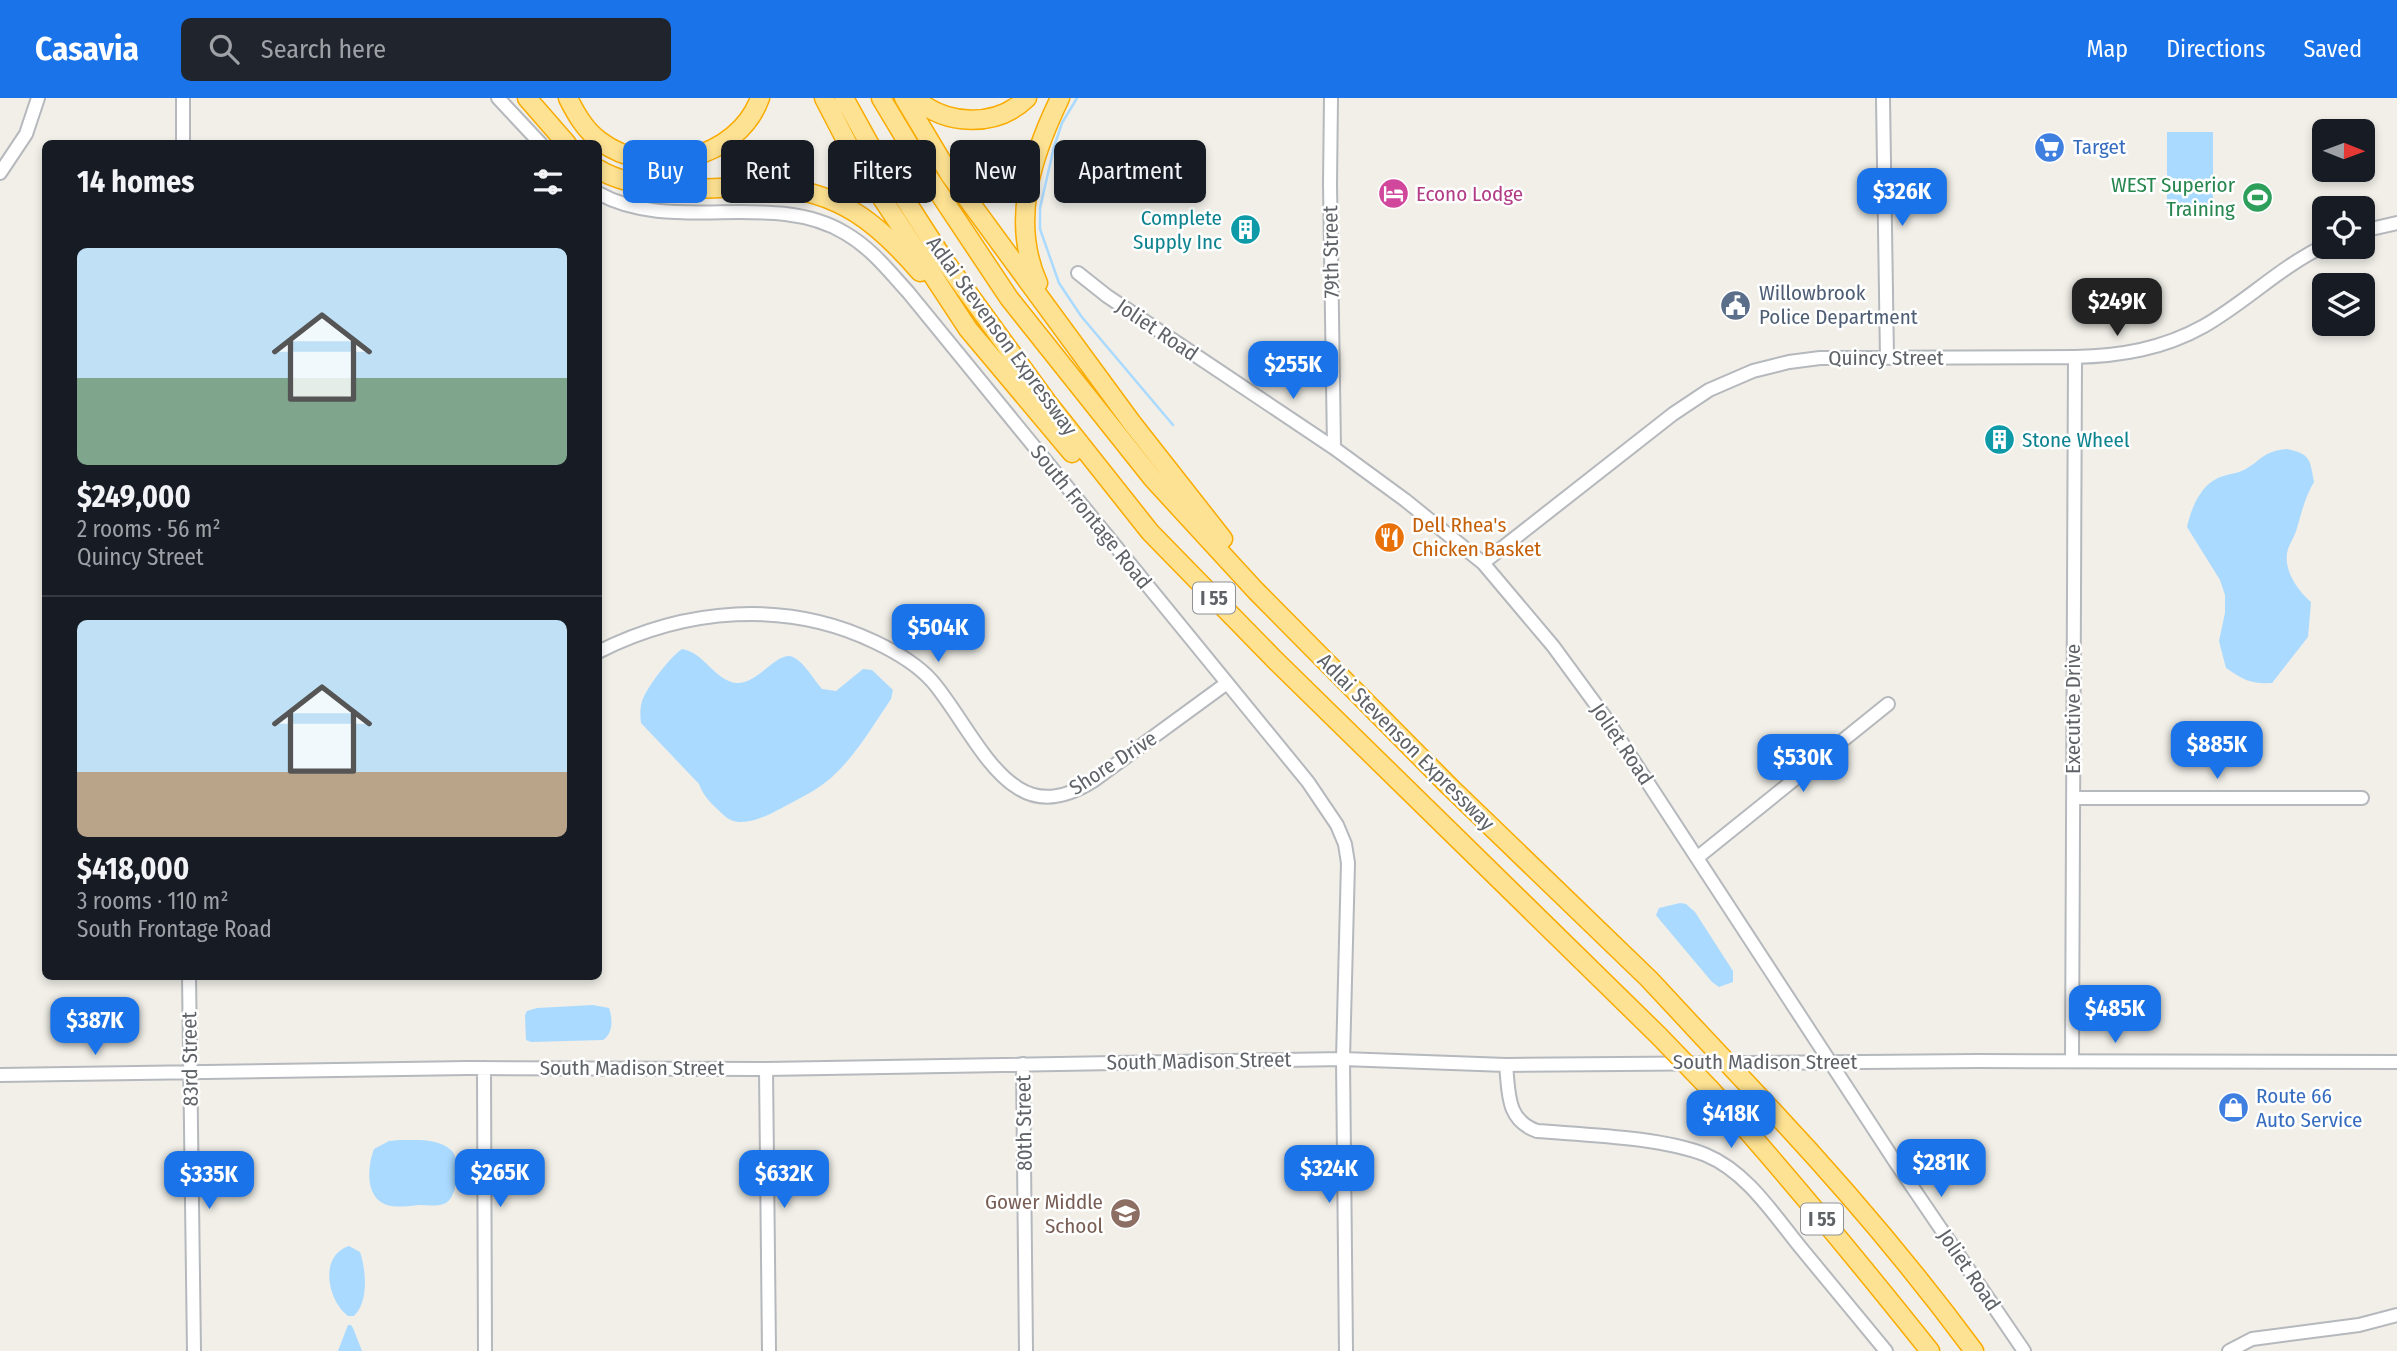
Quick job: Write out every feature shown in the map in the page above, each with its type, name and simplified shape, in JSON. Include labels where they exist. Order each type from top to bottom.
[{"type":"highway","points":[[527,98],[564,140]]},
{"type":"highway","points":[[568,98],[585,127],[599,140]]},
{"type":"highway","points":[[602,143],[621,153],[664,161],[684,161],[704,154],[744,127],[760,98]]},
{"type":"highway","points":[[824,98],[853,154],[968,329]]},
{"type":"highway","name":"Adlai Stevenson Expressway","points":[[844,98],[870,145],[944,260],[1047,402],[1150,532],[1267,652],[1711,1090],[1860,1263],[1930,1351]]},
{"type":"highway","name":"Adlai Stevenson Expressway","points":[[881,98],[929,177],[1009,298],[1153,479],[1256,591],[1450,787],[1649,979],[1807,1146],[1910,1268],[1974,1351]]},
{"type":"highway","points":[[904,98],[950,175],[1132,423],[1241,559],[1256,591]]},
{"type":"highway","points":[[915,98],[953,118],[975,120],[992,118],[1027,98]]},
{"type":"highway","points":[[1051,312],[1030,266],[1025,207],[1037,150],[1060,98]]},
{"type":"highway","points":[[602,171],[628,181],[681,189],[772,187],[841,203],[866,218],[886,235],[968,329],[1095,481],[1150,532]]},
{"type":"street","points":[[0,173],[26,134],[38,98]]},
{"type":"street","points":[[183,98],[183,140]]},
{"type":"street","points":[[498,98],[537,140]]},
{"type":"street","name":"79th Street","points":[[1331,98],[1329,184],[1334,448]]},
{"type":"street","points":[[1883,98],[1887,358]]},
{"type":"street","name":"South Frontage Road","points":[[602,194],[644,209],[797,215],[843,231],[866,246],[908,292],[1308,782],[1337,825],[1345,844],[1348,863],[1343,1059]]},
{"type":"street","points":[[2375,228],[2397,223]]},
{"type":"street","name":"Quincy Street","points":[[1483,563],[1673,414],[1720,384],[1753,371],[1820,358],[2074,357],[2142,351],[2189,334],[2220,316],[2290,264],[2312,252]]},
{"type":"street","name":"Joliet Road","points":[[1078,273],[1107,296],[1334,448],[1405,500],[1483,563],[1582,683],[1896,1163],[2024,1351]]},
{"type":"street","name":"Executive Drive","points":[[2072,1061],[2074,357]]},
{"type":"street","name":"Shore Drive","points":[[602,650],[655,628],[714,615],[781,615],[848,631],[893,651],[915,666],[931,680],[1002,776],[1025,792],[1047,797],[1073,793],[1093,781],[1227,683]]},
{"type":"street","points":[[1698,857],[1888,704]]},
{"type":"street","points":[[2073,798],[2362,798]]},
{"type":"street","name":"83rd Street","points":[[189,980],[194,1351]]},
{"type":"street","points":[[1343,1059],[1346,1351]]},
{"type":"street","name":"South Madison Street","points":[[0,1075],[484,1068],[766,1069],[1343,1059],[1506,1065],[2397,1062]]},
{"type":"street","name":"80th Street","points":[[1023,1064],[1026,1351]]},
{"type":"street","points":[[1506,1065],[1512,1108],[1526,1127],[1537,1131],[1624,1139],[1689,1149],[1709,1156],[1726,1167],[1761,1200],[1886,1351]]},
{"type":"street","points":[[484,1068],[485,1351]]},
{"type":"street","points":[[766,1069],[769,1351]]},
{"type":"street","points":[[2229,1351],[2252,1339],[2359,1325],[2397,1315]]},
{"type":"water","points":[[2167,132],[2213,132],[2213,208],[2167,208]]},
{"type":"water","points":[[2287,449],[2301,453],[2308,459],[2314,482],[2287,556],[2292,578],[2311,602],[2308,637],[2272,683],[2258,683],[2226,668],[2219,641],[2225,613],[2225,595],[2220,580],[2187,527],[2197,499],[2212,482],[2244,470],[2267,454]]},
{"type":"water","points":[[682,649],[690,651],[728,681],[736,683],[752,679],[780,658],[787,656],[801,663],[822,689],[836,691],[863,669],[872,670],[893,690],[891,699],[865,737],[831,778],[770,814],[738,822],[726,817],[714,806],[699,784],[641,723],[641,706],[645,695],[665,665]]},
{"type":"water","points":[[1686,904],[1695,912],[1733,971],[1733,982],[1719,987],[1712,982],[1656,915],[1659,908]]},
{"type":"water","points":[[593,1005],[609,1008],[610,1030],[603,1040],[526,1040],[527,1011]]},
{"type":"water","points":[[389,1141],[434,1142],[446,1146],[454,1154],[457,1177],[453,1193],[446,1203],[395,1206],[387,1205],[375,1196],[371,1189],[369,1173],[374,1149]]},
{"type":"water","points":[[349,1246],[360,1252],[365,1276],[362,1303],[354,1316],[348,1316],[341,1309],[331,1290],[329,1279],[333,1259],[339,1251]]},
{"type":"water","points":[[348,1325],[353,1328],[362,1351],[338,1351]]},
{"type":"waterway","points":[[1077,98],[1062,123],[1054,147],[1040,208],[1040,229],[1059,283],[1081,316],[1173,425]]},
{"type":"place","name":"Target","points":[[2050,147]]},
{"type":"place","name":"Econo Lodge","points":[[1393,194]]},
{"type":"place","name":"WEST Superior Training","points":[[2258,197]]},
{"type":"place","name":"Complete Supply Inc","points":[[1245,230]]},
{"type":"place","name":"Willowbrook Police Department","points":[[1736,305]]},
{"type":"place","name":"Stone Wheel","points":[[1999,440]]},
{"type":"place","name":"Dell Rhea's Chicken Basket","points":[[1389,537]]},
{"type":"place","name":"Route 66 Auto Service","points":[[2233,1108]]},
{"type":"place","name":"Gower Middle School","points":[[1126,1214]]}]
